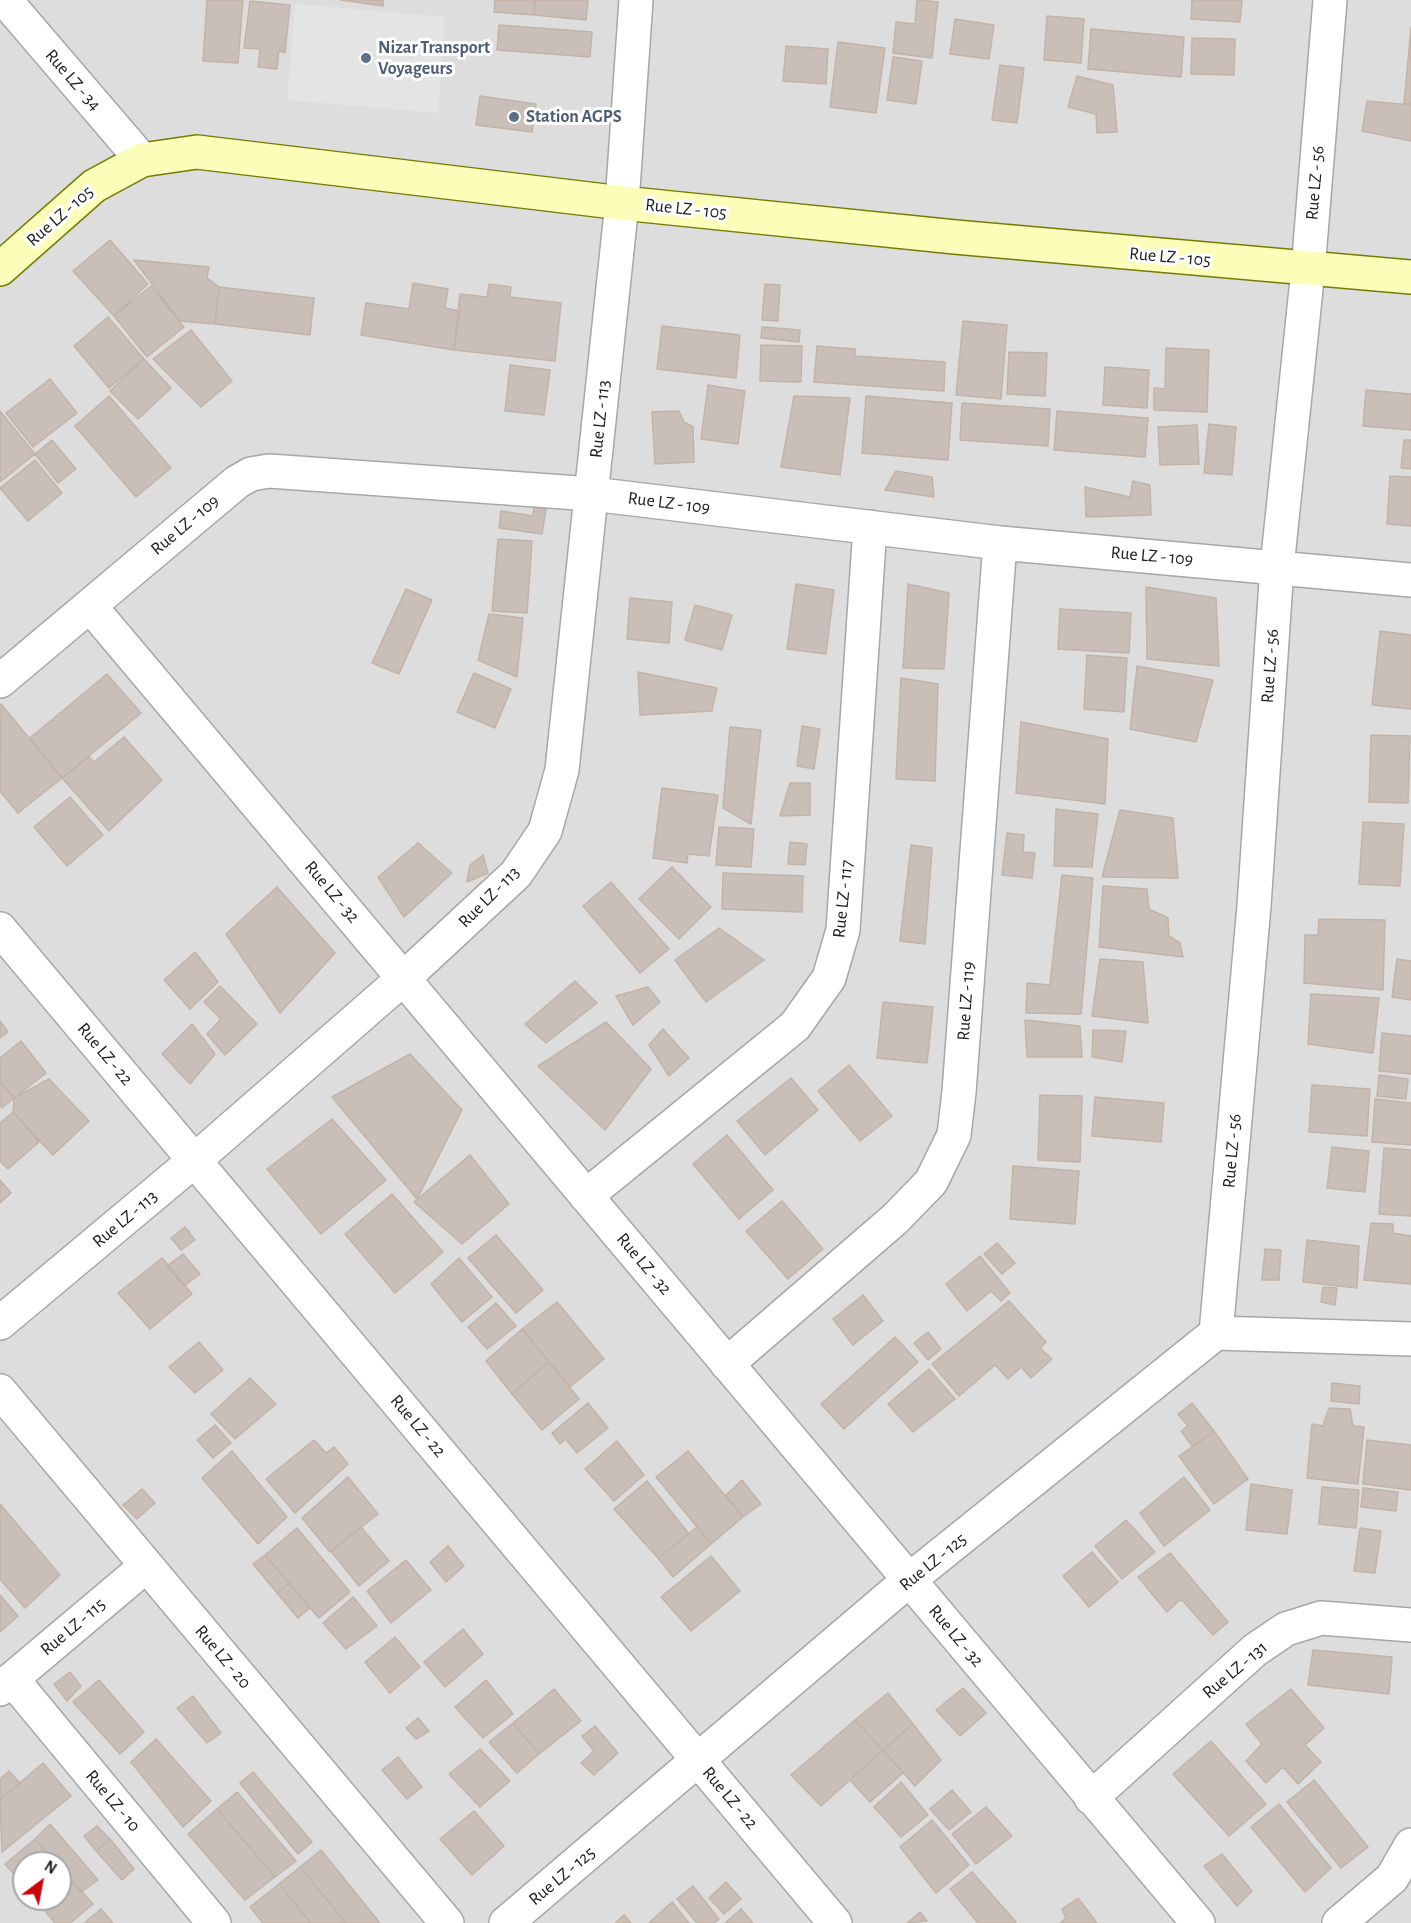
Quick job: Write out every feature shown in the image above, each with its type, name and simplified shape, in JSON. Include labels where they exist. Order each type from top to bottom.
[{"type":"main road","name":"Rue LZ - 105","points":[[0,268],[94,186],[142,160],[197,152],[622,203],[1308,270],[1411,277]]},
{"type":"street","name":"Rue LZ - 34","points":[[5,0],[142,160]]},
{"type":"street","name":"Rue LZ - 113","points":[[0,1323],[195,1160],[405,977],[516,874],[545,831],[562,770],[622,203],[636,0]]},
{"type":"street","name":"Rue LZ - 56","points":[[1215,1334],[1254,906],[1277,567],[1308,270],[1330,0]]},
{"type":"street","name":"Rue LZ - 109","points":[[0,681],[237,482],[251,474],[270,471],[592,494],[1000,543],[1411,580]]},
{"type":"street","name":"Rue LZ - 117","points":[[586,1196],[795,1026],[830,978],[843,930],[870,527]]},
{"type":"street","name":"Rue LZ - 119","points":[[728,1364],[895,1219],[931,1182],[954,1135],[1000,543]]},
{"type":"street","name":"Rue LZ - 32","points":[[90,606],[405,977],[586,1196],[1198,1923]]},
{"type":"street","name":"Rue LZ - 22","points":[[0,929],[836,1923]]},
{"type":"street","points":[[1215,1334],[1411,1339]]},
{"type":"street","name":"Rue LZ - 125","points":[[506,1923],[909,1580],[1215,1334]]},
{"type":"street","name":"Rue LZ - 20","points":[[0,1391],[447,1923]]},
{"type":"street","name":"Rue LZ - 115","points":[[6,1684],[146,1566]]},
{"type":"street","name":"Rue LZ - 131","points":[[1091,1798],[1255,1650],[1286,1629],[1321,1618],[1411,1625]]},
{"type":"street","name":"Rue LZ - 10","points":[[6,1684],[214,1923]]},
{"type":"street","points":[[1339,1923],[1392,1878],[1411,1845]]},
{"type":"shaded area","points":[[0,0],[1411,0],[1411,1923],[0,1923]]},
{"type":"shaded area","name":"Nizar Transport Voyageurs","points":[[295,4],[445,17],[438,113],[287,100]]},
{"type":"building","points":[[207,0],[243,0],[238,63],[203,61]]},
{"type":"building","points":[[341,0],[383,0],[383,6]]},
{"type":"building","points":[[495,0],[535,0],[534,15],[494,12]]},
{"type":"building","points":[[535,0],[588,0],[586,20],[534,15]]},
{"type":"building","points":[[917,0],[938,2],[932,58],[893,53],[896,22],[915,24]]},
{"type":"building","points":[[1192,0],[1242,0],[1240,22],[1191,19]]},
{"type":"building","points":[[250,1],[290,5],[285,53],[279,50],[277,69],[258,67],[260,49],[244,48]]},
{"type":"building","points":[[1047,16],[1084,19],[1081,63],[1044,60]]},
{"type":"building","points":[[955,19],[994,25],[989,59],[950,54]]},
{"type":"building","points":[[499,25],[592,32],[590,57],[497,50]]},
{"type":"building","points":[[1411,27],[1411,104],[1404,104]]},
{"type":"building","points":[[1091,29],[1184,37],[1181,77],[1088,69]]},
{"type":"building","points":[[1192,38],[1235,39],[1234,75],[1191,74]]},
{"type":"building","points":[[838,42],[885,48],[876,113],[830,107]]},
{"type":"building","points":[[786,46],[828,49],[826,84],[783,81]]},
{"type":"building","points":[[893,57],[922,61],[916,104],[887,100]]},
{"type":"building","points":[[1000,65],[1024,68],[1017,123],[992,120]]},
{"type":"building","points":[[1077,76],[1113,85],[1117,132],[1097,133],[1096,114],[1068,107]]},
{"type":"building","points":[[480,96],[536,104],[532,132],[476,125]]},
{"type":"building","points":[[1367,101],[1411,105],[1411,141],[1362,131]]},
{"type":"building","points":[[110,240],[148,284],[114,316],[73,271]]},
{"type":"building","points":[[134,260],[209,267],[207,278],[219,287],[215,324],[180,321]]},
{"type":"building","points":[[413,283],[448,289],[445,308],[460,311],[454,350],[361,335],[366,303],[409,309]]},
{"type":"building","points":[[489,284],[511,287],[510,297],[561,303],[555,361],[454,350],[460,294],[487,297]]},
{"type":"building","points":[[765,284],[780,285],[778,321],[762,320]]},
{"type":"building","points":[[151,286],[184,327],[147,357],[114,316]]},
{"type":"building","points":[[219,287],[314,298],[310,335],[215,324]]},
{"type":"building","points":[[108,317],[144,359],[109,388],[74,346]]},
{"type":"building","points":[[963,321],[1007,325],[1001,399],[956,395]]},
{"type":"building","points":[[662,326],[740,335],[736,378],[657,369]]},
{"type":"building","points":[[762,327],[800,330],[799,342],[761,338]]},
{"type":"building","points":[[191,330],[232,381],[201,407],[153,359]]},
{"type":"building","points":[[761,345],[802,346],[801,382],[760,381]]},
{"type":"building","points":[[817,346],[855,349],[855,356],[945,362],[944,391],[814,382]]},
{"type":"building","points":[[1166,348],[1209,350],[1207,412],[1154,410],[1154,388],[1165,389]]},
{"type":"building","points":[[1009,352],[1047,353],[1045,396],[1007,394]]},
{"type":"building","points":[[144,359],[171,388],[138,419],[110,391]]},
{"type":"building","points":[[510,365],[550,370],[544,415],[505,411]]},
{"type":"building","points":[[1105,367],[1149,370],[1147,408],[1103,405]]},
{"type":"building","points":[[50,379],[77,413],[33,447],[6,413]]},
{"type":"building","points":[[708,385],[745,391],[738,444],[701,439]]},
{"type":"building","points":[[1366,390],[1411,394],[1411,430],[1363,426]]},
{"type":"building","points":[[109,396],[171,468],[136,497],[75,426]]},
{"type":"building","points":[[794,396],[850,398],[840,475],[781,467]]},
{"type":"building","points":[[866,396],[952,403],[948,460],[862,453]]},
{"type":"building","points":[[962,403],[1050,409],[1048,446],[960,440]]},
{"type":"building","points":[[0,411],[35,454],[0,482]]},
{"type":"building","points":[[679,411],[684,422],[693,427],[694,462],[655,464],[652,412]]},
{"type":"building","points":[[1057,411],[1148,418],[1145,457],[1054,450]]},
{"type":"building","points":[[1209,424],[1236,427],[1232,475],[1204,473]]},
{"type":"building","points":[[1197,425],[1199,464],[1160,465],[1158,427]]},
{"type":"building","points":[[52,440],[76,469],[58,483],[35,454]]},
{"type":"building","points":[[1404,440],[1411,440],[1411,469],[1401,468]]},
{"type":"building","points":[[35,460],[62,493],[28,521],[0,488]]},
{"type":"building","points":[[896,471],[932,477],[934,497],[885,490]]},
{"type":"building","points":[[1390,476],[1411,477],[1411,526],[1387,524]]},
{"type":"building","points":[[1133,481],[1150,485],[1151,515],[1086,517],[1085,487],[1130,497]]},
{"type":"building","points":[[534,507],[546,509],[542,534],[499,528],[501,511],[533,516]]},
{"type":"building","points":[[498,539],[532,541],[527,613],[492,611]]},
{"type":"building","points":[[796,584],[834,590],[826,654],[787,649]]},
{"type":"building","points":[[908,584],[949,593],[944,669],[903,668]]},
{"type":"building","points":[[1146,587],[1216,598],[1219,666],[1147,659]]},
{"type":"building","points":[[406,589],[432,600],[399,674],[372,663]]},
{"type":"building","points":[[630,598],[672,602],[669,643],[627,639]]},
{"type":"building","points":[[695,605],[732,615],[722,650],[685,640]]},
{"type":"building","points":[[1060,609],[1131,613],[1129,653],[1058,649]]},
{"type":"building","points":[[489,614],[523,618],[517,677],[478,660]]},
{"type":"building","points":[[1380,631],[1411,635],[1411,709],[1372,705]]},
{"type":"building","points":[[1087,655],[1127,658],[1124,712],[1084,709]]},
{"type":"building","points":[[1137,666],[1213,680],[1196,742],[1130,729]]},
{"type":"building","points":[[638,672],[717,688],[712,711],[640,715]]},
{"type":"building","points":[[474,673],[511,689],[495,728],[457,712]]},
{"type":"building","points":[[107,674],[141,713],[62,778],[30,738]]},
{"type":"building","points":[[901,678],[938,684],[935,781],[896,779]]},
{"type":"building","points":[[1,704],[62,778],[18,813],[0,791]]},
{"type":"building","points":[[1021,722],[1108,739],[1105,804],[1016,793]]},
{"type":"building","points":[[802,726],[820,729],[814,769],[797,766]]},
{"type":"building","points":[[730,727],[761,730],[751,824],[723,808]]},
{"type":"building","points":[[1371,735],[1410,736],[1408,803],[1369,802]]},
{"type":"building","points":[[124,737],[162,780],[109,831],[62,778],[89,757],[94,762]]},
{"type":"building","points":[[790,783],[810,783],[810,815],[780,816]]},
{"type":"building","points":[[662,788],[718,795],[709,856],[688,854],[687,863],[653,858]]},
{"type":"building","points":[[70,797],[103,835],[67,866],[34,827]]},
{"type":"building","points":[[1056,809],[1098,814],[1092,867],[1054,866]]},
{"type":"building","points":[[1120,810],[1173,818],[1178,878],[1102,877]]},
{"type":"building","points":[[1363,822],[1404,824],[1400,886],[1359,884]]},
{"type":"building","points":[[719,827],[754,829],[751,867],[716,865]]},
{"type":"building","points":[[1007,833],[1024,835],[1023,852],[1035,853],[1032,878],[1002,875]]},
{"type":"building","points":[[790,842],[807,844],[805,865],[788,864]]},
{"type":"building","points":[[418,843],[452,873],[404,917],[378,877]]},
{"type":"building","points":[[911,845],[932,848],[925,944],[900,941]]},
{"type":"building","points":[[483,855],[488,873],[467,882],[470,865]]},
{"type":"building","points":[[672,867],[711,907],[679,939],[639,899]]},
{"type":"building","points":[[723,873],[803,876],[802,912],[722,909]]},
{"type":"building","points":[[1062,875],[1093,878],[1081,1014],[1026,1013],[1027,983],[1050,985]]},
{"type":"building","points":[[611,882],[669,949],[640,973],[583,906]]},
{"type":"building","points":[[1103,886],[1147,889],[1149,909],[1168,918],[1169,936],[1180,943],[1183,957],[1099,947]]},
{"type":"building","points":[[277,887],[335,953],[280,1013],[226,934]]},
{"type":"building","points":[[1319,919],[1385,920],[1383,990],[1304,983],[1305,935],[1318,935]]},
{"type":"building","points":[[719,928],[764,960],[706,1002],[675,960]]},
{"type":"building","points":[[195,952],[218,982],[190,1009],[164,980]]},
{"type":"building","points":[[1100,959],[1143,962],[1148,1023],[1092,1016]]},
{"type":"building","points":[[1397,959],[1411,961],[1411,1000],[1392,997]]},
{"type":"building","points":[[575,981],[597,1003],[546,1043],[525,1024]]},
{"type":"building","points":[[220,986],[257,1024],[225,1055],[207,1034],[221,1019],[204,1002]]},
{"type":"building","points":[[648,987],[660,1002],[633,1025],[616,996]]},
{"type":"building","points":[[1311,994],[1379,998],[1373,1053],[1308,1044]]},
{"type":"building","points":[[883,1002],[933,1007],[927,1063],[877,1058]]},
{"type":"building","points":[[1025,1020],[1080,1026],[1082,1057],[1027,1057]]},
{"type":"building","points":[[0,1021],[8,1032],[0,1038]]},
{"type":"building","points":[[606,1022],[651,1069],[605,1130],[538,1066]]},
{"type":"building","points":[[192,1024],[215,1054],[190,1084],[162,1054]]},
{"type":"building","points":[[663,1029],[689,1058],[669,1076],[649,1045]]},
{"type":"building","points":[[1093,1030],[1126,1031],[1122,1062],[1092,1057]]},
{"type":"building","points":[[1382,1033],[1411,1036],[1411,1074],[1379,1071]]},
{"type":"building","points":[[21,1041],[46,1073],[14,1098],[0,1081],[0,1058]]},
{"type":"building","points":[[410,1054],[462,1110],[417,1199],[332,1097]]},
{"type":"building","points":[[849,1065],[892,1116],[860,1141],[818,1091]]},
{"type":"building","points":[[1379,1075],[1408,1079],[1406,1099],[1377,1096]]},
{"type":"building","points":[[791,1078],[818,1110],[765,1155],[737,1121]]},
{"type":"building","points":[[49,1079],[89,1121],[53,1155],[13,1112],[14,1098]]},
{"type":"building","points":[[0,1081],[14,1098],[2,1108],[0,1104]]},
{"type":"building","points":[[1312,1085],[1370,1089],[1367,1136],[1309,1132]]},
{"type":"building","points":[[1040,1095],[1082,1096],[1080,1162],[1038,1160]]},
{"type":"building","points":[[1095,1097],[1164,1103],[1161,1142],[1092,1136]]},
{"type":"building","points":[[1375,1099],[1411,1103],[1411,1145],[1372,1142]]},
{"type":"building","points":[[13,1112],[39,1142],[8,1169],[0,1161],[0,1123]]},
{"type":"building","points":[[332,1119],[386,1180],[321,1234],[267,1169]]},
{"type":"building","points":[[727,1135],[773,1190],[739,1219],[693,1164]]},
{"type":"building","points":[[1332,1147],[1369,1151],[1365,1192],[1327,1188]]},
{"type":"building","points":[[1384,1148],[1411,1150],[1411,1216],[1379,1214]]},
{"type":"building","points":[[470,1155],[509,1204],[462,1244],[414,1202]]},
{"type":"building","points":[[1013,1166],[1079,1171],[1075,1224],[1010,1219]]},
{"type":"building","points":[[0,1180],[11,1193],[0,1203]]},
{"type":"building","points":[[392,1194],[443,1252],[395,1293],[345,1234]]},
{"type":"building","points":[[782,1201],[823,1249],[788,1279],[746,1231]]},
{"type":"building","points":[[1371,1223],[1393,1224],[1393,1233],[1411,1236],[1411,1284],[1364,1280]]},
{"type":"building","points":[[185,1227],[195,1240],[181,1250],[171,1238]]},
{"type":"building","points":[[496,1235],[543,1290],[516,1313],[468,1258]]},
{"type":"building","points":[[1307,1240],[1359,1246],[1357,1288],[1303,1282]]},
{"type":"building","points":[[997,1243],[1015,1263],[1002,1274],[984,1254]]},
{"type":"building","points":[[1265,1249],[1281,1250],[1279,1280],[1262,1280]]},
{"type":"building","points":[[183,1254],[200,1274],[184,1286],[167,1266]]},
{"type":"building","points":[[980,1256],[1010,1293],[1001,1301],[991,1291],[967,1311],[946,1284]]},
{"type":"building","points":[[162,1258],[192,1294],[150,1329],[118,1293]]},
{"type":"building","points":[[459,1258],[492,1297],[462,1322],[431,1284]]},
{"type":"building","points":[[1323,1287],[1337,1288],[1335,1305],[1321,1302]]},
{"type":"building","points":[[863,1295],[883,1321],[853,1345],[833,1319]]},
{"type":"building","points":[[1009,1301],[1046,1342],[1040,1348],[1052,1359],[1031,1378],[1021,1367],[1008,1379],[995,1365],[959,1396],[932,1364]]},
{"type":"building","points":[[557,1302],[604,1359],[570,1387],[522,1329]]},
{"type":"building","points":[[496,1303],[516,1326],[487,1349],[468,1327]]},
{"type":"building","points":[[522,1329],[549,1362],[512,1394],[486,1361]]},
{"type":"building","points":[[928,1332],[941,1349],[928,1360],[914,1343]]},
{"type":"building","points":[[895,1337],[918,1362],[844,1429],[821,1404]]},
{"type":"building","points":[[199,1342],[223,1370],[195,1393],[169,1367]]},
{"type":"building","points":[[549,1362],[579,1399],[542,1430],[512,1394]]},
{"type":"building","points":[[929,1369],[955,1399],[913,1432],[888,1404]]},
{"type":"building","points":[[250,1378],[276,1404],[235,1439],[211,1414]]},
{"type":"building","points":[[1332,1383],[1360,1386],[1359,1404],[1331,1401]]},
{"type":"building","points":[[588,1403],[608,1428],[577,1453],[566,1439],[560,1444],[552,1433]]},
{"type":"building","points":[[1192,1403],[1214,1431],[1193,1447],[1181,1431],[1188,1426],[1178,1414]]},
{"type":"building","points":[[1329,1408],[1350,1409],[1353,1426],[1364,1427],[1358,1484],[1307,1478],[1312,1424],[1323,1426]]},
{"type":"building","points":[[215,1425],[231,1443],[213,1458],[197,1440]]},
{"type":"building","points":[[1214,1431],[1248,1479],[1214,1504],[1179,1456]]},
{"type":"building","points":[[314,1440],[326,1453],[334,1447],[348,1464],[295,1513],[266,1479]]},
{"type":"building","points":[[1367,1440],[1411,1445],[1411,1490],[1363,1484]]},
{"type":"building","points":[[617,1441],[644,1475],[614,1501],[585,1469]]},
{"type":"building","points":[[232,1451],[287,1517],[258,1544],[202,1478]]},
{"type":"building","points":[[688,1451],[743,1517],[711,1544],[656,1477]]},
{"type":"building","points":[[348,1477],[378,1514],[330,1552],[302,1518]]},
{"type":"building","points":[[1184,1477],[1210,1510],[1164,1546],[1140,1513]]},
{"type":"building","points":[[742,1480],[761,1504],[743,1517],[726,1495]]},
{"type":"building","points":[[647,1481],[689,1534],[658,1558],[614,1509]]},
{"type":"building","points":[[1251,1484],[1292,1490],[1287,1534],[1246,1530]]},
{"type":"building","points":[[1322,1487],[1359,1490],[1356,1528],[1319,1524]]},
{"type":"building","points":[[1363,1488],[1398,1492],[1396,1511],[1361,1507]]},
{"type":"building","points":[[142,1489],[155,1503],[137,1519],[123,1505]]},
{"type":"building","points":[[0,1504],[60,1575],[25,1608],[0,1579]]},
{"type":"building","points":[[1126,1520],[1155,1552],[1122,1579],[1095,1546]]},
{"type":"building","points":[[361,1527],[389,1561],[359,1586],[331,1551]]},
{"type":"building","points":[[697,1527],[711,1544],[673,1577],[658,1558]]},
{"type":"building","points":[[297,1528],[350,1592],[319,1618],[265,1555]]},
{"type":"building","points":[[1360,1528],[1381,1531],[1375,1573],[1354,1571]]},
{"type":"building","points":[[448,1546],[464,1566],[446,1582],[430,1562]]},
{"type":"building","points":[[1092,1552],[1118,1582],[1089,1607],[1063,1576]]},
{"type":"building","points":[[1170,1553],[1228,1622],[1213,1635],[1181,1599],[1167,1612],[1138,1577]]},
{"type":"building","points":[[265,1555],[289,1583],[277,1593],[253,1564]]},
{"type":"building","points":[[711,1556],[740,1591],[691,1631],[661,1597]]},
{"type":"building","points":[[406,1560],[431,1590],[391,1623],[367,1591]]},
{"type":"building","points":[[289,1583],[310,1608],[298,1618],[277,1593]]},
{"type":"building","points":[[0,1595],[18,1616],[0,1632]]},
{"type":"building","points":[[353,1597],[377,1626],[346,1649],[323,1623]]},
{"type":"building","points":[[463,1629],[483,1654],[445,1687],[424,1662]]},
{"type":"building","points":[[395,1637],[420,1667],[390,1693],[365,1662]]},
{"type":"building","points":[[1313,1650],[1392,1657],[1389,1694],[1308,1685]]},
{"type":"building","points":[[70,1672],[81,1686],[67,1701],[54,1684]]},
{"type":"building","points":[[99,1680],[144,1732],[120,1754],[73,1702]]},
{"type":"building","points":[[486,1680],[513,1714],[483,1738],[455,1707]]},
{"type":"building","points":[[963,1688],[986,1713],[960,1736],[936,1710]]},
{"type":"building","points":[[554,1689],[581,1721],[539,1754],[513,1723]]},
{"type":"building","points":[[1291,1689],[1324,1728],[1305,1745],[1321,1762],[1298,1784],[1283,1767],[1266,1783],[1246,1761],[1262,1744],[1246,1724]]},
{"type":"building","points":[[888,1693],[913,1724],[883,1750],[855,1720]]},
{"type":"building","points":[[193,1696],[221,1733],[207,1743],[177,1708]]},
{"type":"building","points":[[418,1718],[429,1731],[416,1739],[406,1728]]},
{"type":"building","points":[[855,1720],[883,1750],[821,1806],[791,1775]]},
{"type":"building","points":[[513,1723],[539,1754],[517,1773],[489,1742]]},
{"type":"building","points":[[913,1724],[941,1760],[915,1786],[883,1750]]},
{"type":"building","points":[[595,1726],[618,1753],[594,1775],[581,1763],[594,1751],[582,1736]]},
{"type":"building","points":[[156,1739],[211,1801],[183,1827],[131,1762]]},
{"type":"building","points":[[1211,1741],[1266,1804],[1229,1836],[1173,1774]]},
{"type":"building","points":[[480,1749],[510,1781],[480,1807],[449,1774]]},
{"type":"building","points":[[883,1750],[903,1773],[870,1802],[850,1780]]},
{"type":"building","points":[[398,1757],[422,1787],[407,1799],[382,1770]]},
{"type":"building","points":[[43,1763],[71,1796],[2,1852],[0,1800]]},
{"type":"building","points":[[9,1771],[20,1783],[0,1800],[0,1779]]},
{"type":"building","points":[[253,1772],[312,1842],[298,1854],[240,1783]]},
{"type":"building","points":[[1314,1780],[1368,1847],[1341,1868],[1287,1802]]},
{"type":"building","points":[[901,1782],[928,1815],[901,1837],[874,1807]]},
{"type":"building","points":[[952,1790],[971,1812],[949,1830],[930,1809]]},
{"type":"building","points":[[237,1792],[296,1861],[275,1877],[217,1809]]},
{"type":"building","points":[[1279,1804],[1331,1868],[1305,1892],[1251,1827]]},
{"type":"building","points":[[986,1807],[1012,1836],[976,1864],[952,1834]]},
{"type":"building","points":[[217,1809],[275,1877],[245,1900],[188,1834]]},
{"type":"building","points":[[474,1811],[504,1846],[472,1875],[440,1839]]},
{"type":"building","points":[[932,1820],[969,1865],[936,1893],[900,1847]]},
{"type":"building","points":[[50,1824],[98,1880],[81,1892],[72,1881],[72,1851],[46,1851],[35,1839]]},
{"type":"building","points":[[97,1826],[110,1839],[96,1851],[84,1836]]},
{"type":"building","points":[[35,1839],[46,1851],[21,1851]]},
{"type":"building","points":[[110,1839],[134,1869],[122,1880],[96,1851]]},
{"type":"building","points":[[321,1850],[380,1923],[346,1923],[300,1867]]},
{"type":"building","points":[[1222,1854],[1252,1891],[1237,1906],[1204,1866]]},
{"type":"building","points":[[12,1858],[12,1872],[5,1864]]},
{"type":"building","points":[[300,1867],[346,1923],[311,1923],[279,1884]]},
{"type":"building","points":[[972,1872],[1016,1922],[978,1923],[950,1889]]},
{"type":"building","points":[[72,1880],[93,1904],[70,1923],[55,1923],[45,1911],[72,1911]]},
{"type":"building","points":[[726,1882],[741,1899],[724,1914],[709,1898]]},
{"type":"building","points":[[279,1884],[311,1923],[263,1923],[250,1907]]},
{"type":"building","points":[[693,1886],[719,1919],[714,1923],[697,1923],[677,1899]]},
{"type":"building","points":[[1078,1898],[1097,1923],[1060,1923],[1066,1918],[1062,1909]]},
{"type":"building","points":[[672,1902],[689,1923],[649,1923]]},
{"type":"building","points":[[101,1909],[113,1923],[84,1923]]},
{"type":"building","points":[[741,1909],[753,1923],[725,1923]]},
{"type":"building","points":[[920,1912],[927,1921],[907,1923]]},
{"type":"building","points":[[624,1915],[631,1923],[615,1923]]},
{"type":"place","name":"Nizar Transport Voyageurs","points":[[366,58]]},
{"type":"place","name":"Station AGPS","points":[[514,117]]}]
